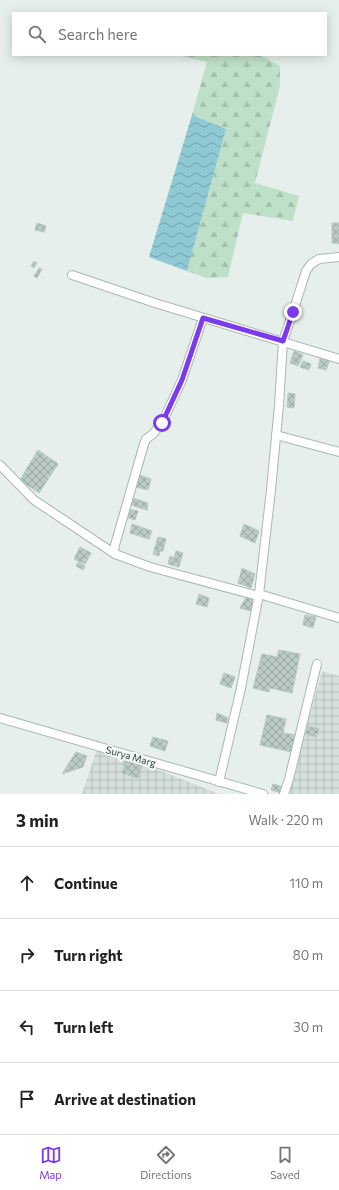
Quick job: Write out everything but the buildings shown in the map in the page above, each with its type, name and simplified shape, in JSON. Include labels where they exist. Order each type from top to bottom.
[{"type":"street","points":[[219,782],[241,688],[259,595],[271,490],[283,341],[306,271],[319,259],[339,257]]},
{"type":"street","points":[[72,275],[155,303],[339,359]]},
{"type":"street","points":[[115,554],[115,545],[144,444],[146,439],[153,434],[162,423],[182,380],[203,318]]},
{"type":"street","points":[[276,435],[339,452]]},
{"type":"street","points":[[0,465],[34,500],[115,554],[150,567],[259,595],[339,618]]},
{"type":"street","points":[[284,794],[317,664]]},
{"type":"street","name":"Surya Marg","points":[[0,718],[263,794]]},
{"type":"shaded area","points":[[322,671],[339,676],[339,794],[288,794]]},
{"type":"shaded area","points":[[98,746],[219,794],[82,794]]},
{"type":"green space","points":[[181,56],[262,56],[280,66],[280,86],[255,183],[299,196],[293,221],[243,213],[228,277],[206,278],[187,271],[226,129],[192,115],[207,62]]},
{"type":"water","points":[[192,115],[226,129],[187,271],[149,257]]},
{"type":"route","points":[[162,423],[182,380],[203,318],[283,341],[293,312]]}]
